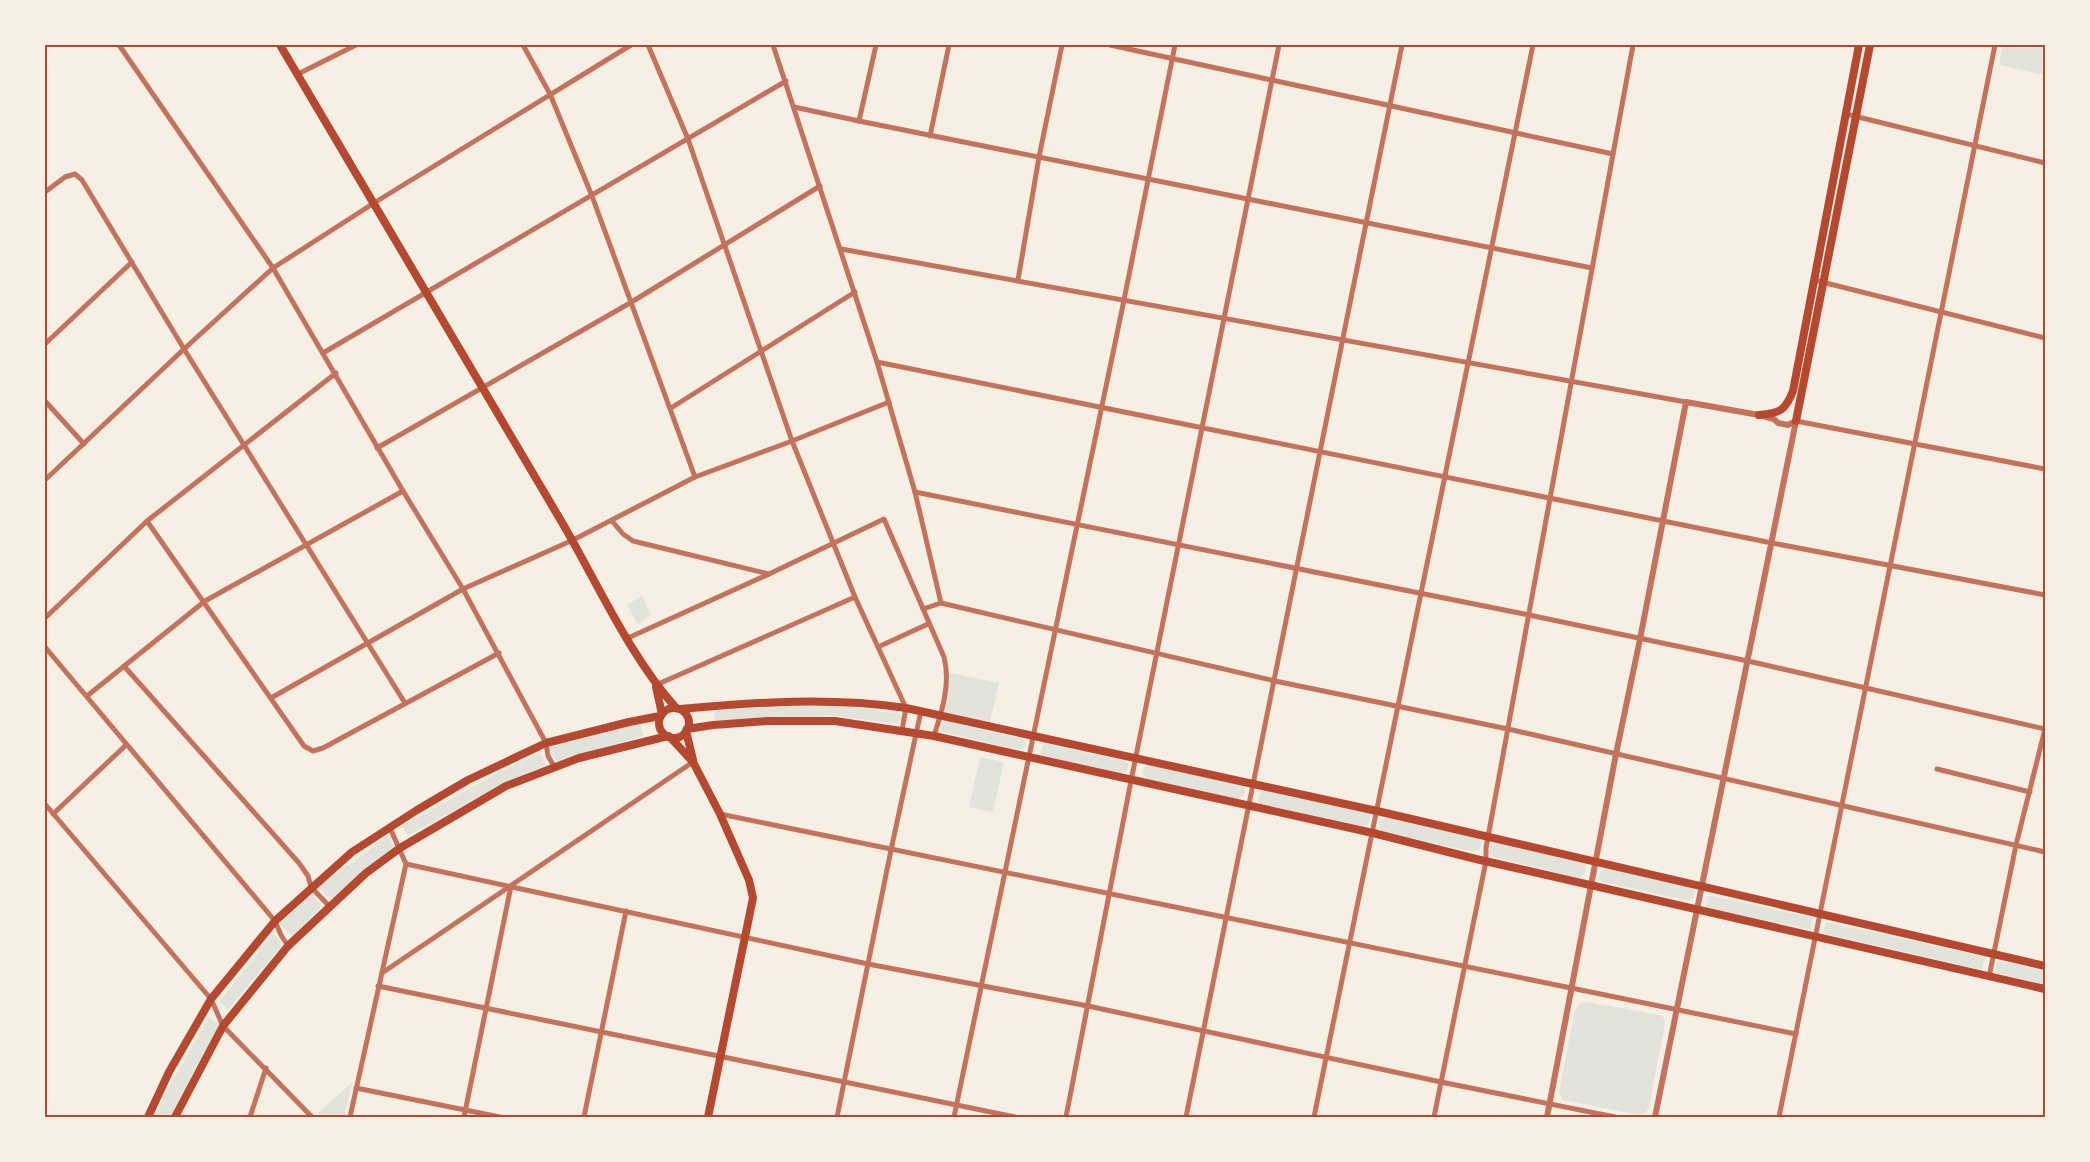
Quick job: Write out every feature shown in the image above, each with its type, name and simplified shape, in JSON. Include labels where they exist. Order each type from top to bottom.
[{"type":"main road","points":[[280,45],[573,540],[656,685],[688,717],[687,730],[693,762]]},
{"type":"main road","points":[[1759,415],[1776,414],[1787,405],[1793,391],[1859,45]]},
{"type":"main road","points":[[1796,421],[1870,45]]},
{"type":"main road","points":[[656,685],[661,715],[660,726],[693,762],[720,814],[749,880],[753,898],[708,1117]]},
{"type":"main road","points":[[148,1117],[169,1072],[211,999],[275,921],[352,852],[468,780],[546,743],[661,715],[667,710],[678,708],[769,701],[836,701],[941,714],[1377,811],[2045,966]]},
{"type":"main road","points":[[175,1117],[223,1026],[288,946],[366,873],[400,848],[506,786],[554,766],[669,736],[678,737],[687,730],[713,725],[768,721],[835,721],[934,736],[1373,833],[2045,989]]},
{"type":"street","points":[[119,45],[273,268],[336,373],[377,448],[464,589],[546,743],[548,756],[554,766]]},
{"type":"street","points":[[298,74],[356,45]]},
{"type":"street","points":[[523,45],[550,94],[592,196],[695,477]]},
{"type":"street","points":[[45,480],[273,268],[631,45]]},
{"type":"street","points":[[648,45],[688,139],[792,441],[855,597],[906,708],[902,730]]},
{"type":"street","points":[[773,45],[877,362],[915,492],[941,603]]},
{"type":"street","points":[[859,122],[876,45]]},
{"type":"street","points":[[930,136],[949,45]]},
{"type":"street","points":[[1018,280],[1039,157],[1062,45]]},
{"type":"street","points":[[1110,45],[1613,154]]},
{"type":"street","points":[[954,1117],[1078,525],[1175,45]]},
{"type":"street","points":[[1066,1117],[1131,780],[1279,45]]},
{"type":"street","points":[[1186,1117],[1402,45]]},
{"type":"street","points":[[1314,1117],[1533,45]]},
{"type":"street","points":[[1434,1117],[1486,861],[1488,837],[1633,45]]},
{"type":"street","points":[[1779,1117],[1995,45]]},
{"type":"street","points":[[323,353],[786,81]]},
{"type":"street","points":[[794,107],[859,122],[1593,268]]},
{"type":"street","points":[[1846,114],[2045,163]]},
{"type":"street","points":[[45,192],[64,177],[75,174],[82,180],[243,445],[405,703]]},
{"type":"street","points":[[377,448],[630,303],[820,186]]},
{"type":"street","points":[[841,249],[1759,415],[1788,425],[1796,421],[2045,469]]},
{"type":"street","points":[[45,344],[132,262]]},
{"type":"street","points":[[1814,280],[2045,338]]},
{"type":"street","points":[[671,408],[855,292]]},
{"type":"street","points":[[877,362],[1772,543],[2045,595]]},
{"type":"street","points":[[45,618],[147,521],[336,373]]},
{"type":"street","points":[[45,401],[84,444]]},
{"type":"street","points":[[271,698],[464,589],[573,540],[695,477],[889,402]]},
{"type":"street","points":[[1547,1117],[1590,884],[1686,402]]},
{"type":"street","points":[[1655,1117],[1796,421]]},
{"type":"street","points":[[87,696],[205,601],[403,490]]},
{"type":"street","points":[[915,492],[1529,615],[1748,661],[2045,729],[2016,845],[1989,977]]},
{"type":"street","points":[[628,638],[884,519],[947,668],[941,714],[934,736]]},
{"type":"street","points":[[147,521],[304,746],[313,751],[323,748],[498,653]]},
{"type":"street","points":[[612,521],[622,534],[633,541],[769,574]]},
{"type":"street","points":[[656,685],[855,597]]},
{"type":"street","points":[[923,609],[941,603],[1275,681],[1508,729],[2045,852]]},
{"type":"street","points":[[878,647],[928,624]]},
{"type":"street","points":[[45,647],[275,921],[288,946]]},
{"type":"street","points":[[124,666],[299,863],[308,876],[311,887],[330,907]]},
{"type":"street","points":[[837,1117],[921,711]]},
{"type":"street","points":[[53,814],[126,745]]},
{"type":"street","points":[[382,973],[693,762]]},
{"type":"street","points":[[1937,769],[2030,792]]},
{"type":"street","points":[[45,804],[211,999],[223,1026],[312,1117]]},
{"type":"street","points":[[720,814],[1796,1034]]},
{"type":"street","points":[[350,1117],[406,864],[390,828]]},
{"type":"street","points":[[406,864],[868,964],[1088,1006],[1615,1117]]},
{"type":"street","points":[[465,1114],[511,886]]},
{"type":"street","points":[[584,1117],[626,911]]},
{"type":"street","points":[[378,986],[1016,1117]]},
{"type":"street","points":[[250,1117],[266,1068]]},
{"type":"street","points":[[356,1088],[465,1114],[500,1117]]},
{"type":"shaded area","points":[[2003,45],[2045,45],[2045,75],[1999,65]]},
{"type":"shaded area","points":[[642,596],[651,615],[638,624],[627,605]]},
{"type":"shaded area","points":[[946,672],[999,683],[990,722],[947,713],[942,707]]},
{"type":"shaded area","points":[[836,705],[896,713],[901,715],[902,719],[897,724],[835,716],[768,717],[718,721],[714,718],[715,712],[718,711],[769,706]]},
{"type":"shaded area","points":[[948,722],[1022,739],[1026,743],[1024,748],[1019,750],[942,732],[941,724]]},
{"type":"shaded area","points":[[640,723],[644,736],[556,761],[549,748]]},
{"type":"shaded area","points":[[1043,745],[1124,761],[1128,763],[1128,768],[1125,772],[1120,773],[1043,756],[1040,753]]},
{"type":"shaded area","points":[[540,753],[546,765],[501,784],[408,836],[402,826],[497,773]]},
{"type":"shaded area","points":[[980,757],[1004,762],[993,812],[969,807]]},
{"type":"shaded area","points":[[1148,765],[1240,785],[1244,788],[1245,793],[1237,799],[1147,779],[1143,773],[1144,768]]},
{"type":"shaded area","points":[[1265,790],[1367,812],[1370,821],[1367,825],[1362,826],[1261,804],[1258,801],[1259,794]]},
{"type":"shaded area","points":[[1386,818],[1478,838],[1481,842],[1480,849],[1475,852],[1383,832],[1379,826],[1380,821]]},
{"type":"shaded area","points":[[388,836],[394,847],[330,899],[318,887]]},
{"type":"shaded area","points":[[1496,843],[1583,863],[1586,867],[1585,874],[1579,878],[1493,857],[1489,852],[1492,845]]},
{"type":"shaded area","points":[[1606,868],[1691,888],[1695,891],[1694,898],[1688,901],[1603,882],[1599,879],[1600,872]]},
{"type":"shaded area","points":[[311,894],[322,906],[293,936],[280,924]]},
{"type":"shaded area","points":[[1708,895],[1813,918],[1811,930],[1706,907]]},
{"type":"shaded area","points":[[1826,922],[1985,957],[1982,970],[1823,933]]},
{"type":"shaded area","points":[[274,933],[282,945],[228,1010],[219,1001]]},
{"type":"shaded area","points":[[1997,961],[2045,971],[2045,984],[1995,973]]},
{"type":"shaded area","points":[[1586,1002],[1660,1015],[1664,1018],[1665,1023],[1649,1107],[1645,1113],[1639,1115],[1563,1100],[1559,1092],[1575,1010],[1580,1004]]},
{"type":"shaded area","points":[[209,1017],[219,1026],[171,1117],[155,1117],[165,1094]]},
{"type":"shaded area","points":[[352,1083],[344,1117],[322,1117],[318,1113]]}]
